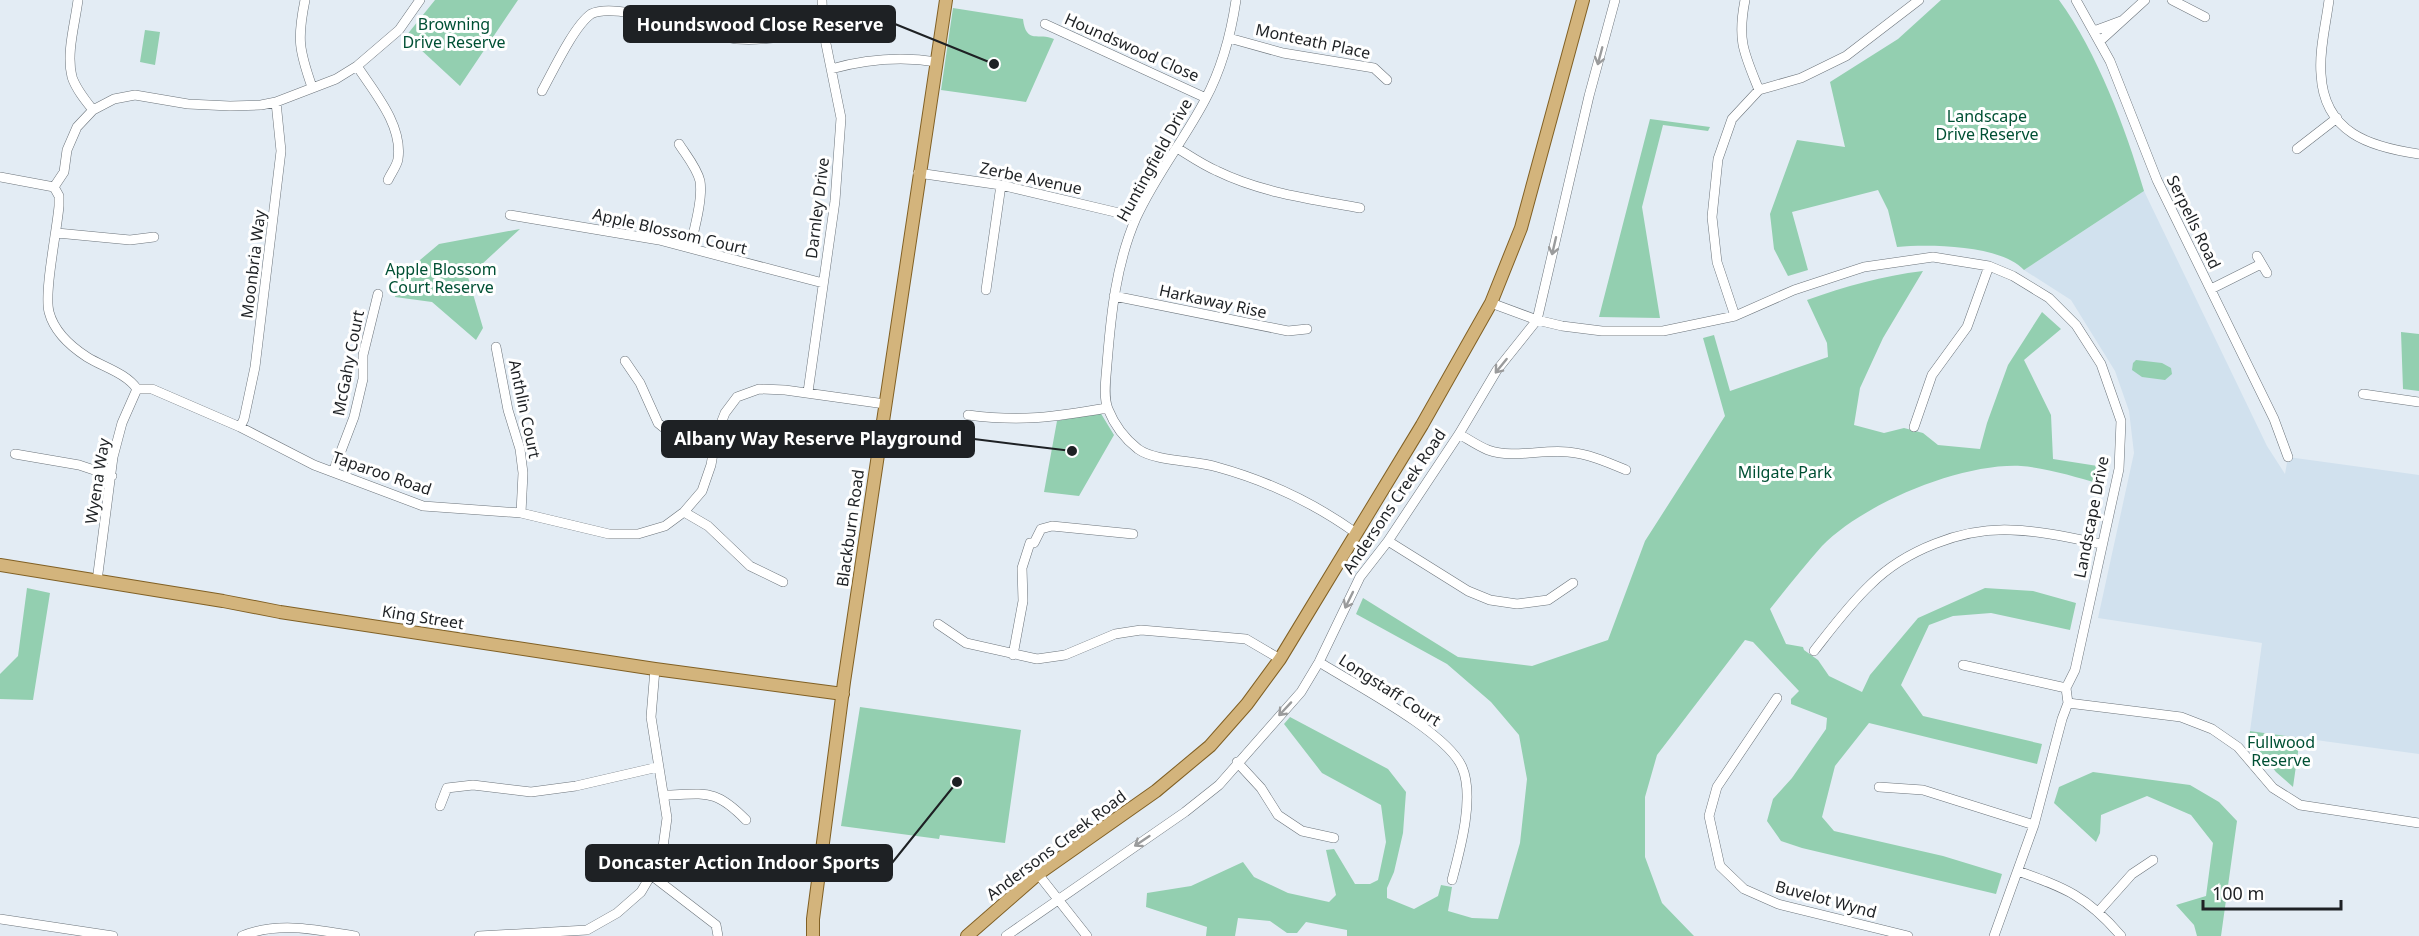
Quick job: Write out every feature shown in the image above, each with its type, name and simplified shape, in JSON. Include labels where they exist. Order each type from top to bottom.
[{"type":"main road","name":"Blackburn Road","points":[[813,936],[813,920],[843,694],[918,173],[946,0]]},
{"type":"main road","name":"Andersons Creek Road","points":[[967,936],[1038,874],[1156,791],[1210,746],[1247,704],[1280,659],[1422,425],[1491,303],[1521,228],[1583,0]]},
{"type":"main road","name":"King Street","points":[[0,566],[280,612],[655,669],[843,694]]},
{"type":"main road","name":"Blackburn Road","points":[[807,936],[813,920]]},
{"type":"street","points":[[78,0],[70,57],[72,78],[93,110]]},
{"type":"street","points":[[305,0],[299,38],[303,61],[312,87]]},
{"type":"street","points":[[0,177],[54,187],[64,172],[67,150],[77,127],[93,110],[114,99],[135,95],[188,104],[230,106],[276,102],[336,79],[357,66],[399,30],[420,0]]},
{"type":"street","name":"Darnley Drive","points":[[808,392],[835,201],[841,118],[823,29],[822,0]]},
{"type":"street","name":"Huntingfield Drive","points":[[1236,0],[1229,38],[1206,98],[1136,217],[1128,239],[1114,296],[1106,385],[1107,408],[1123,436],[1140,451],[1161,457],[1216,466],[1272,485],[1328,513],[1356,533]]},
{"type":"street","name":"Andersons Creek Road","points":[[1006,936],[1185,812],[1219,785],[1301,692],[1319,662],[1360,577],[1388,541],[1459,434],[1497,370],[1537,320],[1589,96],[1615,0]]},
{"type":"street","points":[[1745,0],[1740,25],[1743,53],[1759,90]]},
{"type":"street","points":[[1901,0],[1907,8]]},
{"type":"street","points":[[1735,316],[1717,262],[1712,217],[1718,159],[1732,119],[1759,90],[1801,78],[1846,56],[1919,0]]},
{"type":"street","name":"Serpells Road","points":[[2076,0],[2100,41],[2117,77],[2157,180],[2274,419],[2288,457]]},
{"type":"street","points":[[2100,41],[2145,0]]},
{"type":"street","points":[[2172,0],[2205,17]]},
{"type":"street","points":[[2329,0],[2320,74],[2327,100],[2337,118],[2351,133],[2370,143],[2384,148],[2419,154]]},
{"type":"street","points":[[542,91],[580,26],[585,19],[600,9],[621,9],[735,39],[788,37],[823,29]]},
{"type":"street","points":[[2094,31],[2123,21]]},
{"type":"street","name":"Houndswood Close","points":[[1045,24],[1206,98]]},
{"type":"street","name":"Monteath Place","points":[[1229,38],[1283,53],[1374,68],[1387,80]]},
{"type":"street","points":[[831,69],[873,59],[904,58],[937,62]]},
{"type":"street","points":[[357,66],[384,108],[398,145],[398,160],[388,180]]},
{"type":"street","name":"Moonbria Way","points":[[240,427],[255,367],[281,151],[276,102]]},
{"type":"street","points":[[2297,150],[2337,118]]},
{"type":"street","points":[[679,144],[696,171],[700,182],[700,195],[690,248]]},
{"type":"street","points":[[1177,148],[1216,171],[1253,186],[1360,208]]},
{"type":"street","name":"Zerbe Avenue","points":[[918,173],[1001,185],[1136,217]]},
{"type":"street","points":[[986,290],[1001,185]]},
{"type":"street","name":"Taparoo Road","points":[[54,187],[59,196],[49,310],[58,331],[74,349],[117,372],[133,383],[137,389],[152,389],[240,427],[333,472],[423,506],[521,513],[609,534],[638,534],[665,526],[684,512],[702,491],[711,465],[716,436],[725,413],[737,397],[759,389],[808,392],[885,404]]},
{"type":"street","name":"Apple Blossom Court","points":[[510,215],[629,234],[823,283]]},
{"type":"street","points":[[57,233],[130,240],[154,237]]},
{"type":"street","name":"Landscape Drive","points":[[1491,303],[1537,320],[1562,326],[1602,331],[1663,330],[1735,316],[1794,290],[1873,265],[1933,257],[1989,266],[2013,276],[2049,298],[2076,325],[2102,364],[2121,421],[2119,469],[2075,670],[2066,688],[2068,703],[2034,825],[1994,936]]},
{"type":"street","points":[[2211,289],[2259,260],[2267,273]]},
{"type":"street","points":[[1914,427],[1932,375],[1967,327],[1989,266]]},
{"type":"street","name":"McGahy Court","points":[[333,472],[354,417],[363,379],[363,355],[378,294]]},
{"type":"street","name":"Harkaway Rise","points":[[1114,296],[1288,331],[1307,329]]},
{"type":"street","name":"Anthlin Court","points":[[496,347],[508,410],[520,449],[523,473],[521,513]]},
{"type":"street","points":[[625,361],[640,383],[658,423],[673,435],[691,441],[715,444]]},
{"type":"street","name":"Wyena Way","points":[[97,581],[113,457],[122,423],[137,389]]},
{"type":"street","points":[[2363,394],[2419,402]]},
{"type":"street","points":[[968,415],[999,419],[1035,419],[1107,408]]},
{"type":"street","points":[[1459,434],[1489,451],[1514,454],[1548,450],[1569,452],[1592,456],[1626,470]]},
{"type":"street","points":[[15,454],[79,465],[112,476]]},
{"type":"street","points":[[684,512],[708,526],[750,566],[783,582]]},
{"type":"street","points":[[1013,655],[1023,601],[1022,568],[1030,543],[1034,543],[1041,529],[1052,526],[1133,534]]},
{"type":"street","points":[[1814,651],[1851,604],[1872,583],[1893,566],[1949,539],[1978,532],[2009,530],[2038,531],[2102,544]]},
{"type":"street","points":[[1388,541],[1468,591],[1490,600],[1517,604],[1548,600],[1573,583]]},
{"type":"street","points":[[938,624],[966,644],[1036,659],[1065,655],[1114,634],[1141,630],[1246,639],[1280,659]]},
{"type":"street","name":"Longstaff Court","points":[[1319,662],[1419,724],[1443,742],[1462,767],[1466,792],[1465,824],[1452,880]]},
{"type":"street","points":[[1963,665],[2066,688]]},
{"type":"street","points":[[478,936],[587,930],[617,913],[641,892],[663,847],[667,818],[651,717],[655,669]]},
{"type":"street","name":"Buvelot Wynd","points":[[1777,698],[1717,787],[1709,816],[1720,866],[1744,889],[1778,904],[1908,936]]},
{"type":"street","points":[[2068,703],[2181,717],[2212,729],[2238,747],[2273,789],[2300,805],[2419,824]]},
{"type":"street","points":[[1237,762],[1262,788],[1278,815],[1302,831],[1334,838]]},
{"type":"street","points":[[440,806],[447,788],[473,785],[531,792],[576,786],[658,766]]},
{"type":"street","points":[[1879,787],[1923,790],[2034,825]]},
{"type":"street","points":[[664,795],[707,794],[728,801],[746,820]]},
{"type":"street","points":[[2099,911],[2132,874],[2153,860]]},
{"type":"street","points":[[2018,871],[2061,887],[2087,901],[2121,936]]},
{"type":"street","points":[[1038,874],[1056,900],[1087,936]]},
{"type":"street","points":[[651,875],[716,926],[718,936]]},
{"type":"street","points":[[0,919],[113,936]]},
{"type":"street","points":[[242,936],[270,928],[304,928],[355,936]]},
{"type":"shaded area","points":[[2144,191],[2267,446],[2285,474],[2288,457],[2419,475],[2419,754],[2250,731],[2262,643],[2098,618],[2134,453],[2129,411],[2115,371],[2071,300],[2024,270]]},
{"type":"green space","name":"Browning Drive Reserve","points":[[435,0],[518,0],[460,86],[406,36]]},
{"type":"green space","name":"Landscape Drive Reserve","points":[[1941,0],[2059,0],[2098,67],[2128,142],[2144,191],[2024,270],[1999,255],[1982,251],[1946,246],[1897,247],[1888,210],[1878,190],[1792,212],[1808,270],[1788,276],[1774,249],[1770,214],[1797,140],[1845,147],[1830,82],[1898,39]]},
{"type":"green space","points":[[953,8],[1023,19],[1030,35],[1054,39],[1026,102],[941,90]]},
{"type":"green space","points":[[145,30],[160,32],[155,65],[140,62]]},
{"type":"green space","points":[[1650,119],[1710,127],[1708,131],[1663,125],[1642,207],[1660,318],[1599,317]]},
{"type":"green space","name":"Apple Blossom Court Reserve","points":[[520,229],[468,277],[483,328],[476,340],[432,302],[395,297],[397,289],[395,281],[439,244]]},
{"type":"green space","name":"Milgate Park","points":[[1923,271],[1883,338],[1860,388],[1854,425],[1884,433],[1904,428],[1923,433],[1938,445],[1980,449],[2008,365],[2042,312],[2061,329],[2024,360],[2051,415],[2053,459],[2104,467],[2101,484],[2021,466],[1970,471],[1915,489],[1862,515],[1840,530],[1822,546],[1770,609],[1786,644],[1803,647],[1818,660],[1829,676],[1862,692],[1870,675],[1918,618],[1985,588],[2033,591],[2076,603],[2070,630],[1991,613],[1953,616],[1929,625],[1901,685],[1923,716],[2042,744],[2037,764],[1869,723],[1835,766],[1822,817],[1834,831],[1943,856],[2002,874],[1996,894],[1781,841],[1767,821],[1773,799],[1792,778],[1826,729],[1827,718],[1791,704],[1791,699],[1799,691],[1753,642],[1745,640],[1657,755],[1645,797],[1645,857],[1662,903],[1694,936],[1347,936],[1347,930],[1306,922],[1297,933],[1287,933],[1270,921],[1238,918],[1235,936],[1206,936],[1207,927],[1146,907],[1147,893],[1191,886],[1243,862],[1254,877],[1288,893],[1329,902],[1336,895],[1326,850],[1334,849],[1355,884],[1370,884],[1378,880],[1386,842],[1381,805],[1322,773],[1284,724],[1290,717],[1388,769],[1406,792],[1403,833],[1394,872],[1387,888],[1387,898],[1414,909],[1438,896],[1441,885],[1452,887],[1448,911],[1472,918],[1498,919],[1520,843],[1527,779],[1519,735],[1491,702],[1447,664],[1356,614],[1363,598],[1458,657],[1532,666],[1608,640],[1645,541],[1725,416],[1703,338],[1714,335],[1730,391],[1828,357],[1827,343],[1807,300],[1864,282]]},
{"type":"green space","points":[[2401,332],[2419,334],[2419,391],[2403,389]]},
{"type":"green space","points":[[2136,360],[2162,363],[2171,368],[2172,374],[2165,380],[2142,377],[2132,370]]},
{"type":"green space","points":[[1100,412],[1114,435],[1079,496],[1044,492],[1057,421]]},
{"type":"green space","points":[[27,588],[50,593],[33,700],[0,699],[0,674],[18,656]]},
{"type":"green space","points":[[860,707],[1021,730],[1005,843],[940,835],[939,839],[841,826]]},
{"type":"green space","name":"Fullwood Reserve","points":[[2250,731],[2300,738],[2293,787],[2276,772],[2249,738]]},
{"type":"green space","points":[[2093,772],[2190,785],[2219,802],[2237,821],[2221,936],[2197,936],[2194,925],[2176,905],[2206,896],[2213,843],[2191,815],[2147,796],[2101,815],[2100,833],[2096,842],[2054,803],[2059,787]]},
{"type":"place","name":"Houndswood Close Reserve","points":[[994,64]]},
{"type":"place","name":"Albany Way Reserve Playground","points":[[1072,451]]},
{"type":"place","name":"Doncaster Action Indoor Sports","points":[[957,782]]}]
